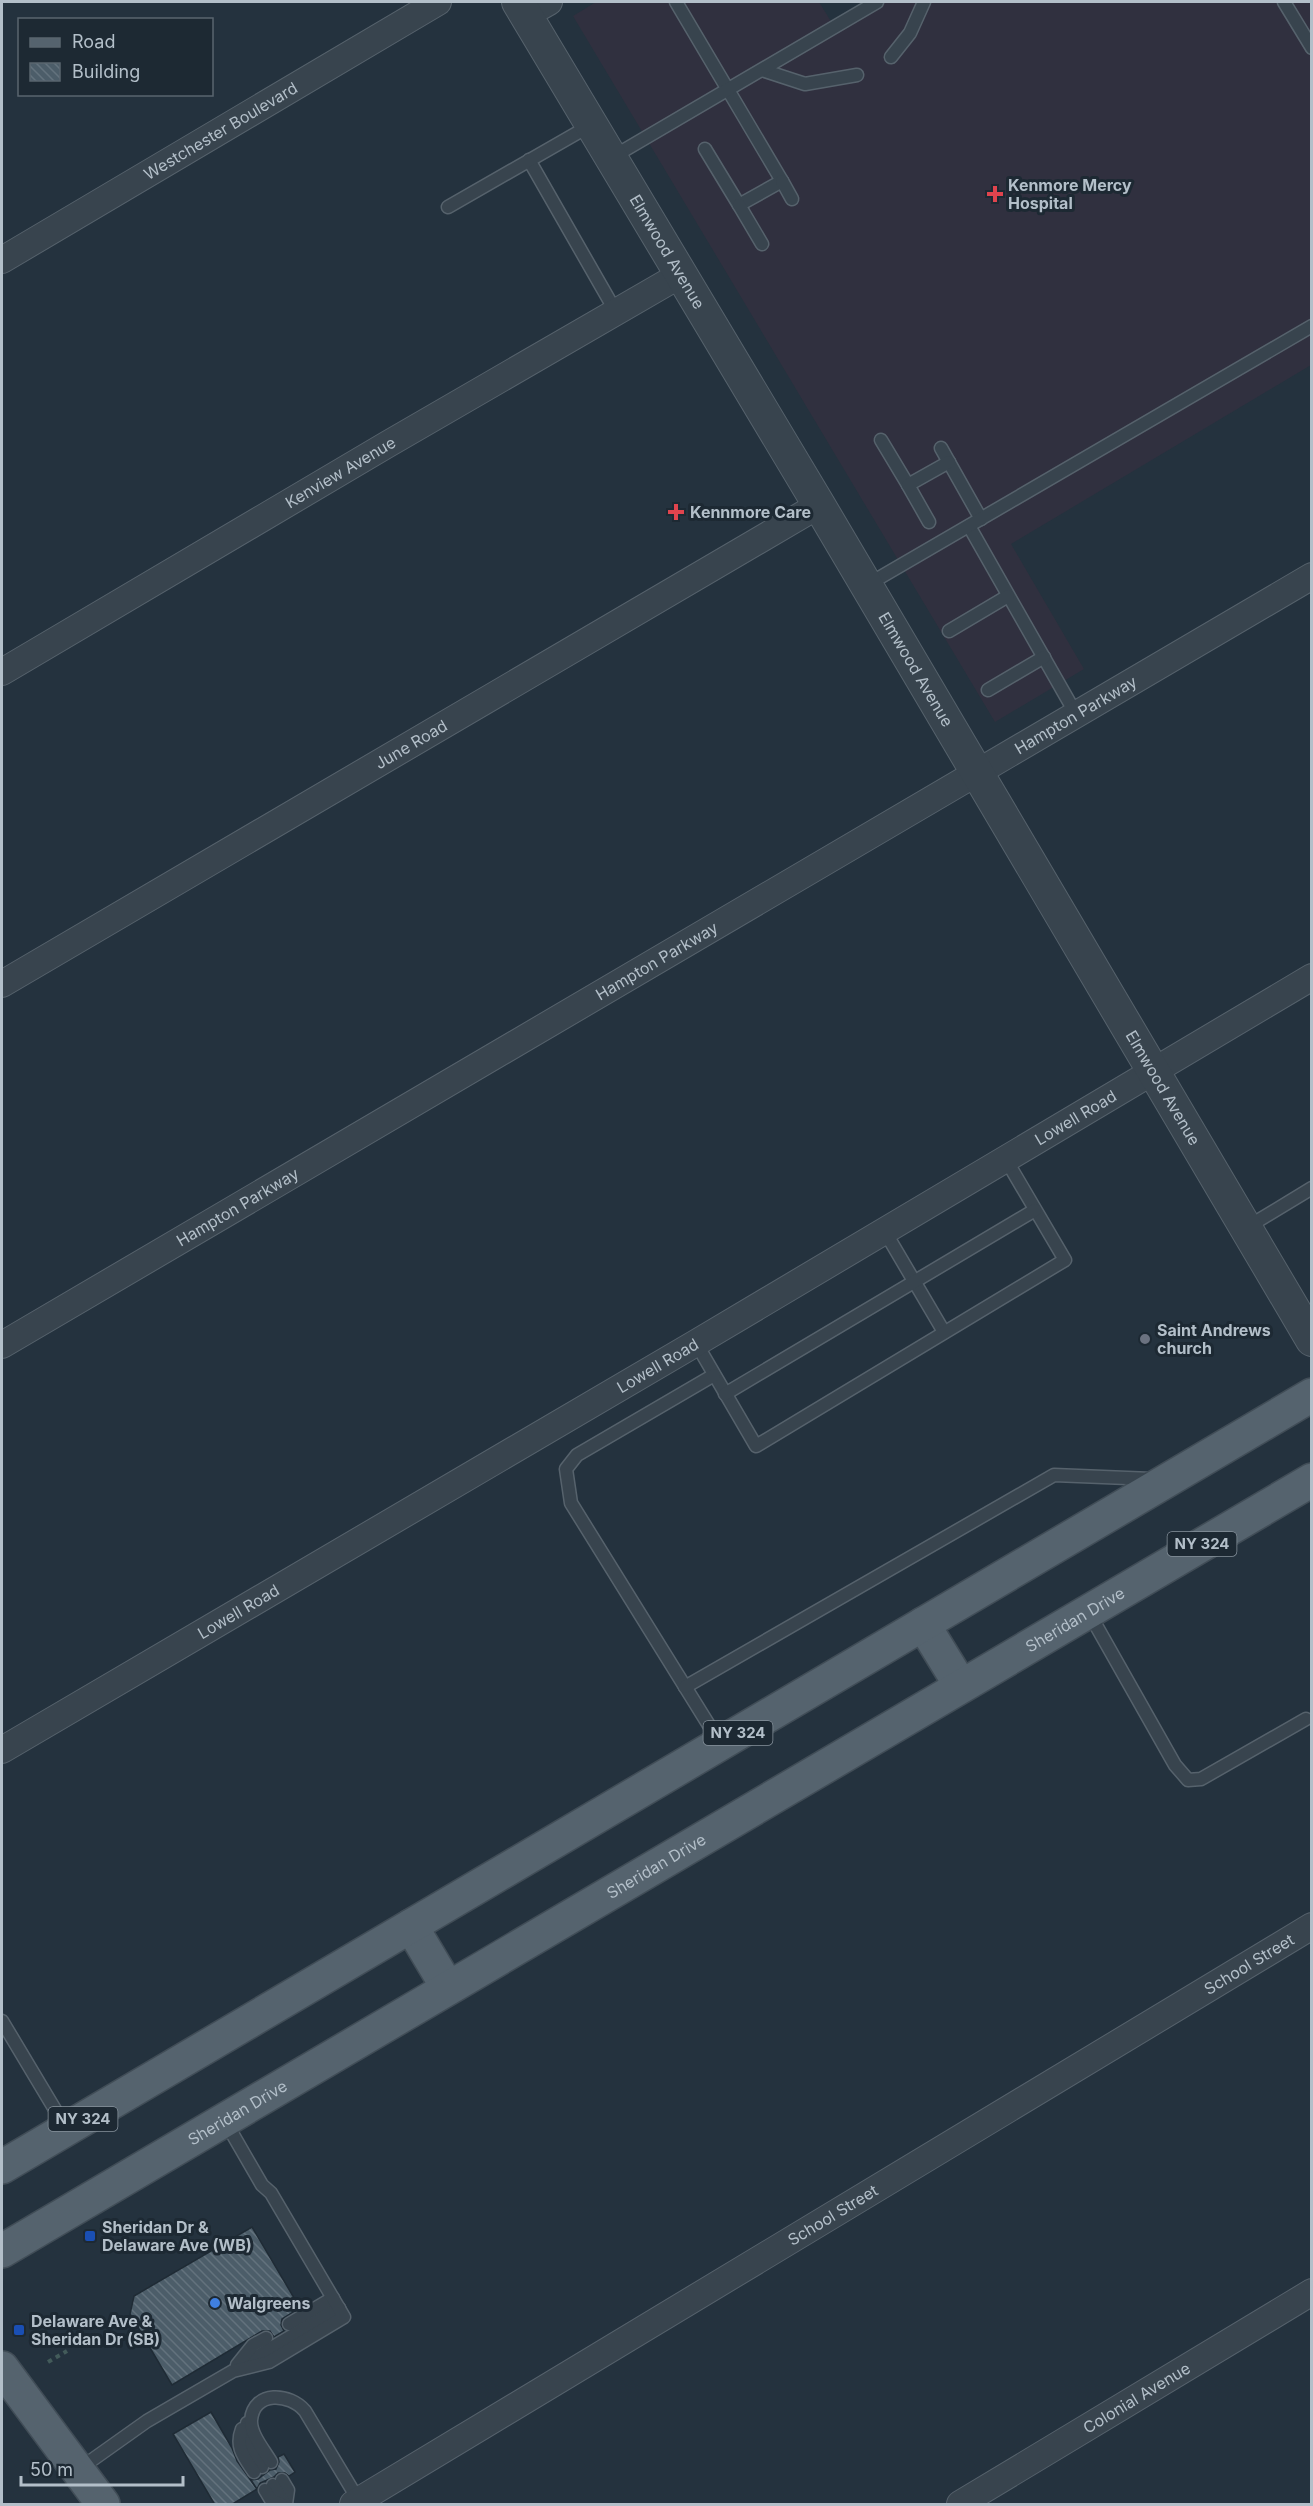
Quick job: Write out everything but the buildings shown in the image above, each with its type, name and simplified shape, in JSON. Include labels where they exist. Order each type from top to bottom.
[{"type":"main road","name":"NY 324","points":[[2,2167],[1311,1395]]},
{"type":"main road","name":"Sheridan Drive","points":[[2,2251],[1311,1480]]},
{"type":"main road","points":[[923,1624],[961,1686]]},
{"type":"main road","points":[[411,1926],[448,1988]]},
{"type":"main road","points":[[2,2368],[103,2505]]},
{"type":"street","name":"Westchester Boulevard","points":[[2,260],[438,2]]},
{"type":"street","name":"Elmwood Avenue","points":[[531,6],[610,158],[819,505],[1311,1340]]},
{"type":"street","name":"Kenview Avenue","points":[[2,672],[680,275]]},
{"type":"street","name":"June Road","points":[[2,984],[819,505]]},
{"type":"street","name":"Hampton Parkway","points":[[2,1345],[1311,576]]},
{"type":"street","name":"Lowell Road","points":[[2,1750],[696,1343],[1311,977]]},
{"type":"street","name":"School Street","points":[[356,2503],[1311,1926]]},
{"type":"street","name":"Colonial Avenue","points":[[960,2505],[1311,2292]]},
{"type":"lane","points":[[676,2],[792,198]]},
{"type":"lane","points":[[610,158],[877,2]]},
{"type":"lane","points":[[891,57],[910,33],[924,2]]},
{"type":"lane","points":[[1284,2],[1311,48]]},
{"type":"lane","points":[[762,70],[805,84],[857,75]]},
{"type":"lane","points":[[448,207],[591,125]]},
{"type":"lane","points":[[705,149],[762,244]]},
{"type":"lane","points":[[529,160],[616,312]]},
{"type":"lane","points":[[739,205],[782,181]]},
{"type":"lane","points":[[866,586],[1311,326]]},
{"type":"lane","points":[[881,440],[929,522]]},
{"type":"lane","points":[[940,448],[981,519]]},
{"type":"lane","points":[[908,485],[949,462]]},
{"type":"lane","points":[[969,526],[1077,714]]},
{"type":"lane","points":[[949,631],[1008,596]]},
{"type":"lane","points":[[988,690],[1044,657]]},
{"type":"lane","points":[[696,1343],[756,1446],[1065,1260],[1005,1158]]},
{"type":"lane","points":[[1245,1229],[1311,1188]]},
{"type":"lane","points":[[725,1394],[1035,1210]]},
{"type":"lane","points":[[884,1230],[944,1332]]},
{"type":"lane","points":[[714,1375],[577,1455],[566,1470],[571,1503],[720,1744]]},
{"type":"lane","points":[[685,1687],[1054,1475],[1168,1480]]},
{"type":"lane","points":[[1088,1611],[1175,1765],[1188,1780],[1201,1779],[1306,1719]]},
{"type":"lane","points":[[2,2021],[66,2129]]},
{"type":"lane","points":[[224,2120],[339,2308]]},
{"type":"lane","points":[[289,2324],[339,2308]]},
{"type":"lane","points":[[78,2470],[147,2421],[339,2308]]},
{"type":"lane","points":[[232,2371],[253,2345],[266,2338]]},
{"type":"lane","points":[[250,2416],[262,2467],[240,2451],[242,2430],[250,2416],[259,2404],[270,2398],[288,2397],[298,2403],[356,2503]]},
{"type":"lane","points":[[274,2485],[288,2490],[284,2505],[271,2500],[274,2485]]},
{"type":"path","points":[[48,2362],[67,2351]]},
{"type":"shaded area","name":"Kenmore Mercy Hospital","points":[[596,2],[819,2],[832,23],[867,2],[1311,2],[1311,365],[1011,544],[1084,669],[995,722],[573,16]]},
{"type":"place","name":"Kenmore Mercy Hospital","points":[[995,194]]},
{"type":"place","name":"Kennmore Care","points":[[676,512]]},
{"type":"place","name":"Saint Andrews church","points":[[1145,1339]]},
{"type":"place","name":"Sheridan Dr & Delaware Ave (WB)","points":[[90,2236]]},
{"type":"place","name":"Walgreens","points":[[215,2303]]},
{"type":"place","name":"Delaware Ave & Sheridan Dr (SB)","points":[[19,2330]]}]
